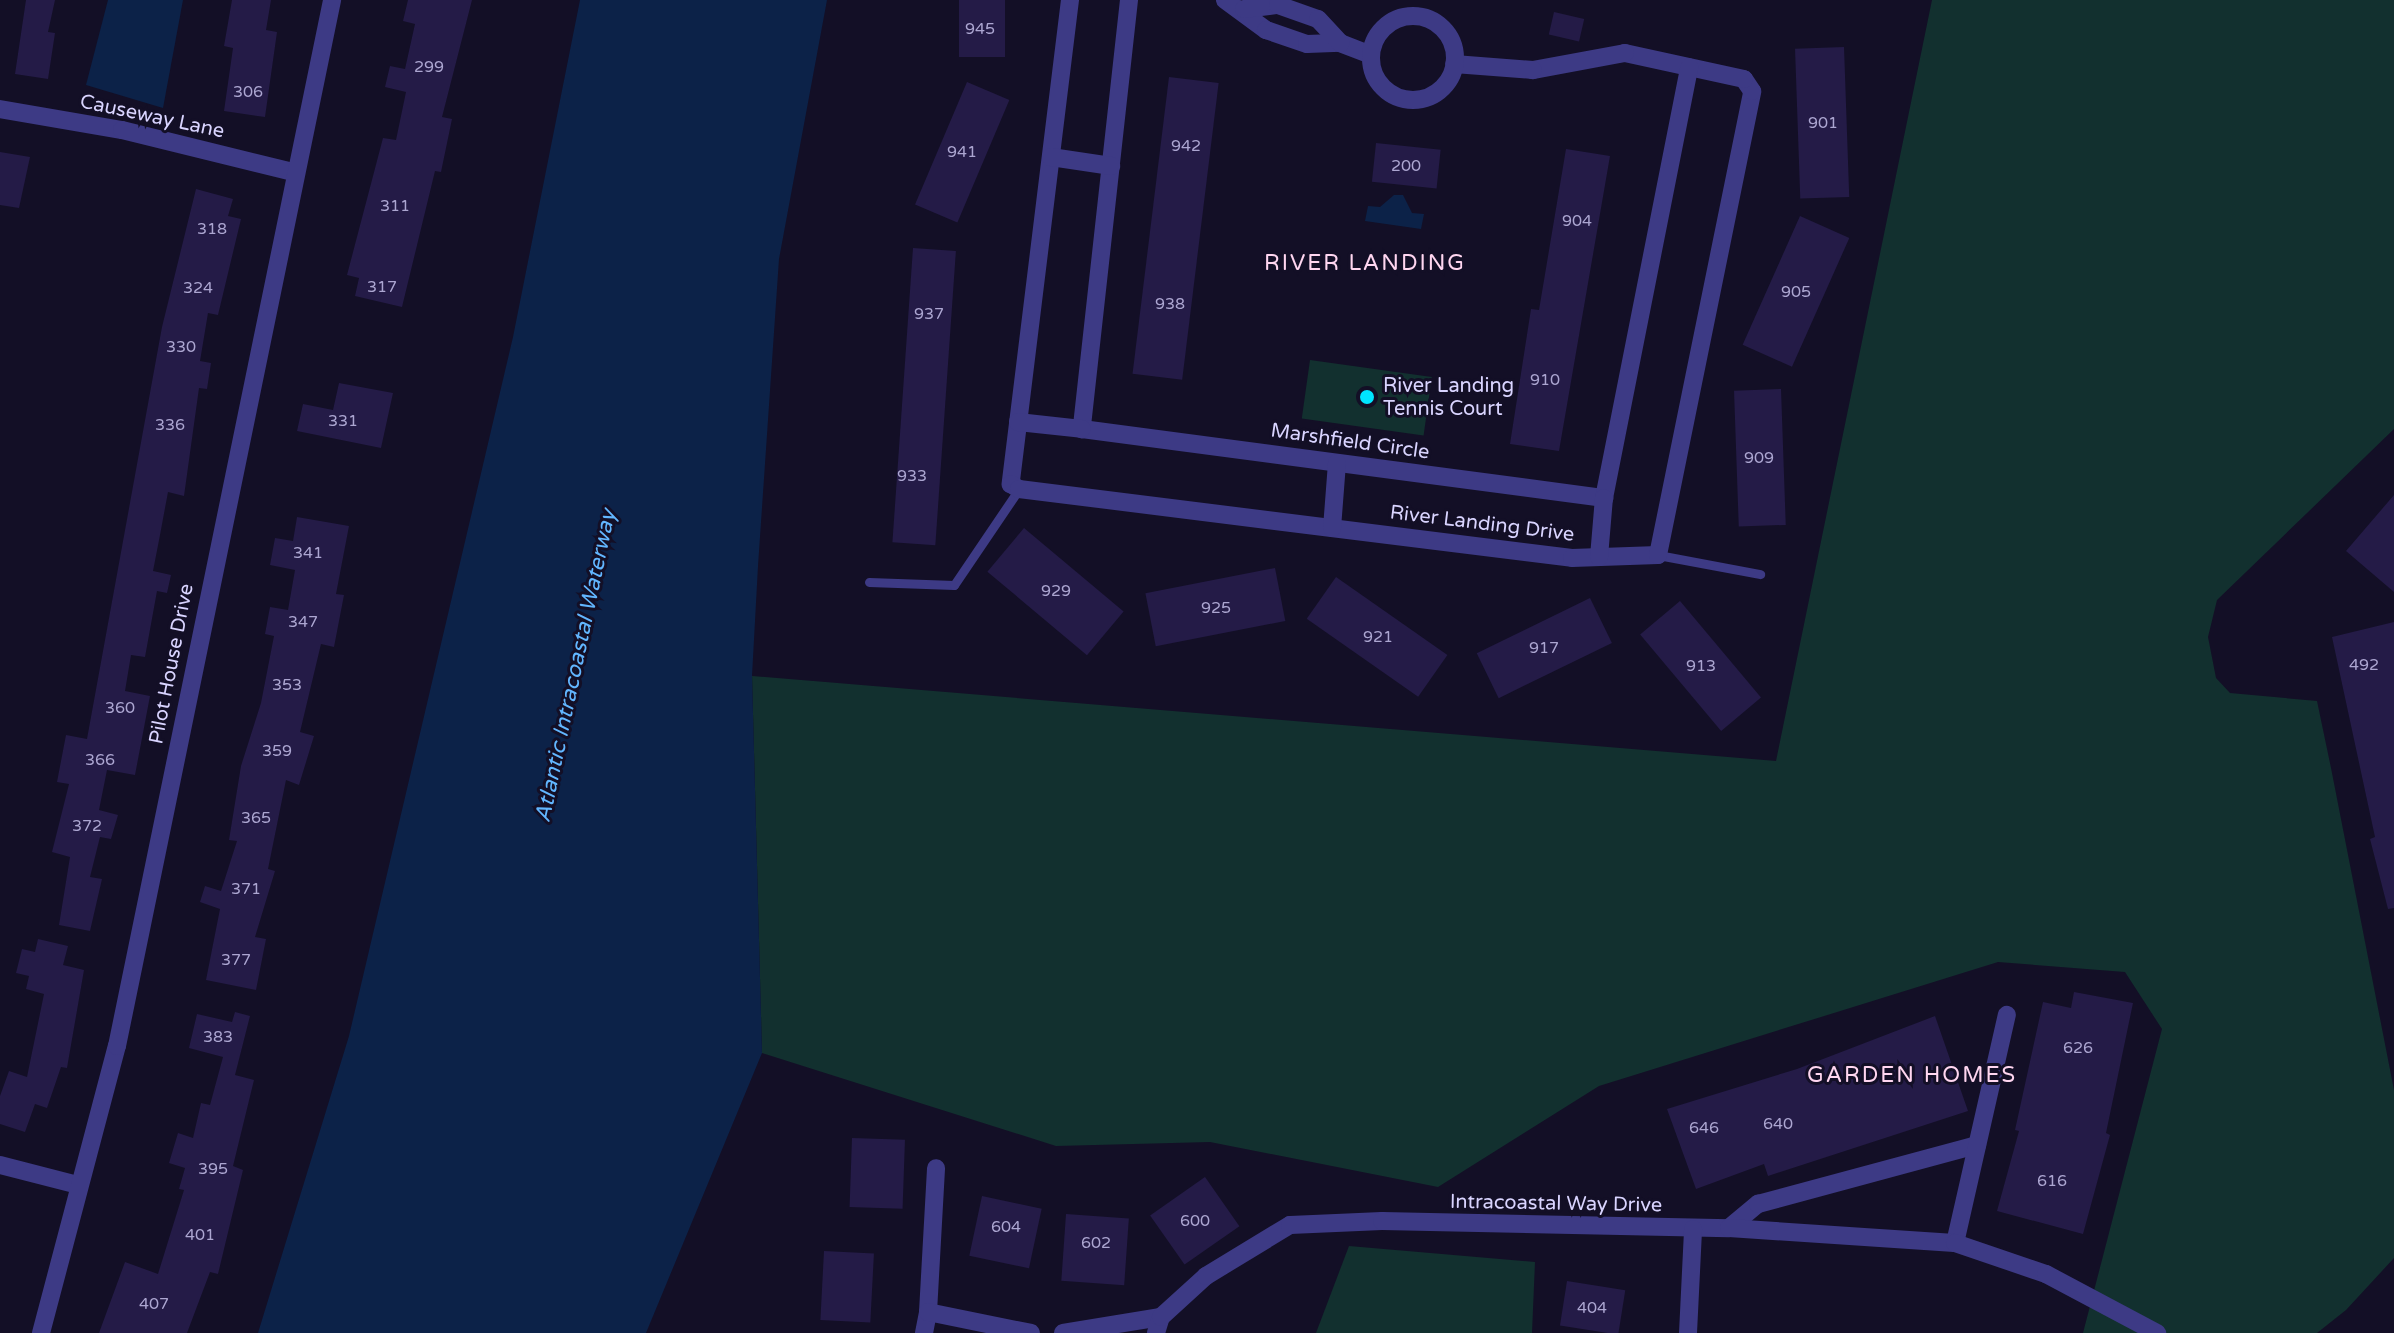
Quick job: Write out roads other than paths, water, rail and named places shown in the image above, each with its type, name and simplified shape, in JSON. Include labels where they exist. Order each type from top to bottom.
[{"type":"street","name":"Pilot House Drive","points":[[41,1333],[117,1046],[293,172],[332,0]]},
{"type":"street","points":[[1019,489],[1011,484],[1070,0]]},
{"type":"street","points":[[1082,429],[1129,0]]},
{"type":"street","points":[[1225,0],[1244,9],[1266,30],[1307,44],[1340,43],[1371,55]]},
{"type":"street","points":[[1244,9],[1278,5],[1318,19],[1340,43]]},
{"type":"street","points":[[1424,9],[1451,40],[1454,64],[1436,93],[1403,99],[1376,79],[1371,55],[1388,24],[1424,9]]},
{"type":"street","points":[[1454,64],[1533,70],[1625,53],[1744,79],[1752,91],[1658,555]]},
{"type":"street","points":[[1599,557],[1604,498],[1689,67]]},
{"type":"street","name":"Causeway Lane","points":[[0,109],[122,130],[293,172]]},
{"type":"street","points":[[1051,157],[1111,166]]},
{"type":"street","name":"Marshfield Circle","points":[[1018,422],[1604,498]]},
{"type":"street","points":[[1332,528],[1337,463]]},
{"type":"street","name":"River Landing Drive","points":[[1019,489],[1599,557],[1658,555]]},
{"type":"street","points":[[1955,1243],[2007,1015]]},
{"type":"street","points":[[1729,1228],[1758,1204],[1977,1145]]},
{"type":"street","points":[[0,1165],[78,1185]]},
{"type":"street","points":[[924,1333],[928,1312],[936,1168]]},
{"type":"street","name":"Intracoastal Way Drive","points":[[1159,1325],[1206,1276],[1290,1225],[1382,1221],[1729,1228],[1955,1243],[2046,1274],[2157,1333]]},
{"type":"street","points":[[1688,1333],[1693,1229]]},
{"type":"street","points":[[928,1312],[1031,1333]]},
{"type":"street","points":[[1063,1333],[1159,1325]]},
{"type":"lane","points":[[869,582],[954,585],[1019,489]]},
{"type":"lane","points":[[1658,555],[1760,574]]},
{"type":"water","points":[[108,0],[183,0],[163,108],[86,85]]},
{"type":"water","name":"Atlantic Intracoastal Waterway","points":[[580,0],[827,0],[779,259],[758,566],[752,676],[762,1053],[646,1333],[258,1333],[349,1036],[513,337]]},
{"type":"water","points":[[1394,195],[1403,195],[1412,213],[1424,214],[1421,229],[1365,221],[1368,206],[1380,207]]},
{"type":"place","name":"River Landing Tennis Court","points":[[1367,397]]},
{"type":"district","name":"RIVER LANDING","points":[[1365,264]]},
{"type":"district","name":"GARDEN HOMES","points":[[1912,1076]]}]
